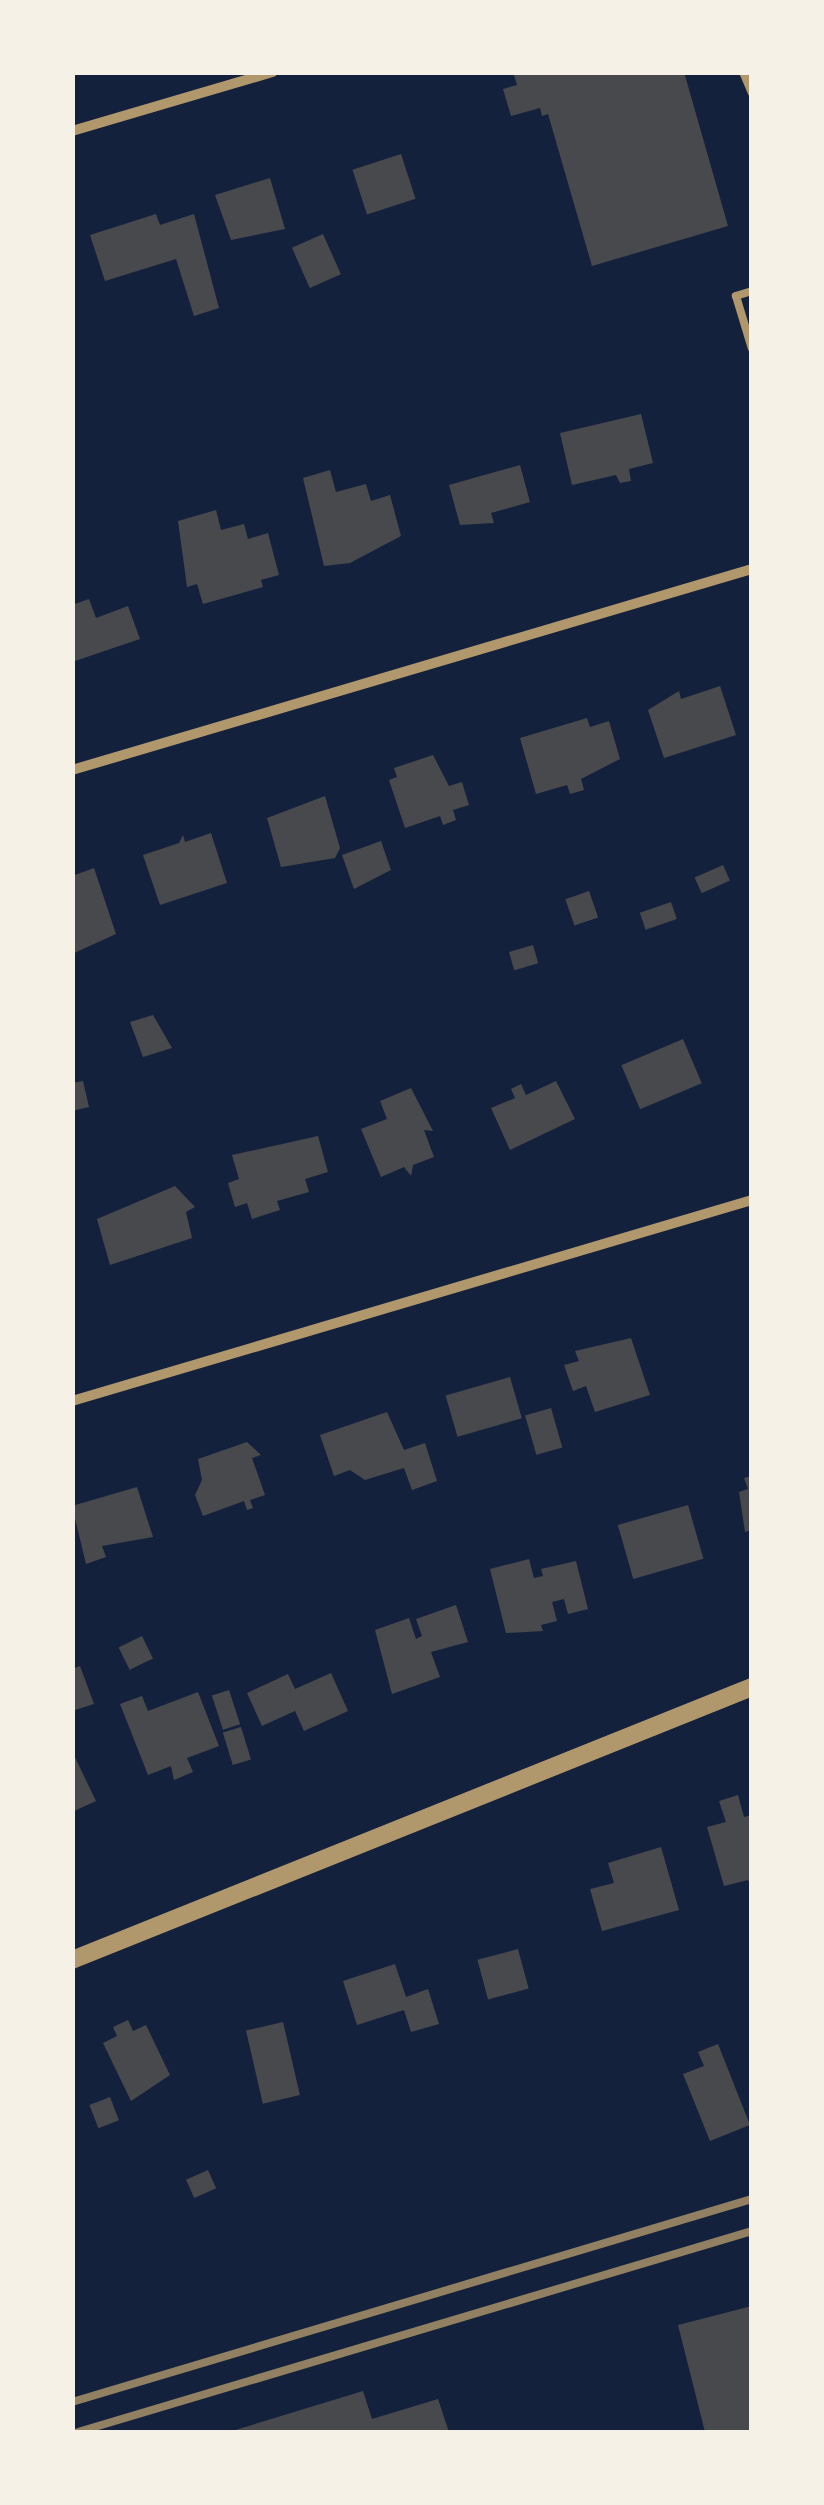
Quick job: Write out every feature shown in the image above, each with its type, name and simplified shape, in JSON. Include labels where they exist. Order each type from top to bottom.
[{"type":"street","points":[[72,131],[272,72]]},
{"type":"street","points":[[72,770],[752,569]]},
{"type":"street","points":[[72,1400],[752,1200]]},
{"type":"street","points":[[72,1960],[752,1687]]},
{"type":"lane","points":[[743,72],[752,94]]},
{"type":"lane","points":[[752,291],[736,296],[752,349]]},
{"type":"building","points":[[513,72],[684,72],[728,226],[592,266],[548,114],[542,116],[540,108],[511,116],[503,89],[517,85]]},
{"type":"building","points":[[401,154],[416,199],[367,214],[352,170]]},
{"type":"building","points":[[270,178],[285,229],[231,240],[215,195]]},
{"type":"building","points":[[156,214],[160,225],[194,214],[219,308],[194,316],[176,259],[105,281],[90,235]]},
{"type":"building","points":[[323,234],[341,274],[310,288],[292,248]]},
{"type":"building","points":[[641,414],[653,463],[629,469],[631,481],[620,483],[616,475],[572,485],[560,433]]},
{"type":"building","points":[[520,465],[530,502],[491,513],[494,523],[460,525],[449,485]]},
{"type":"building","points":[[330,470],[336,492],[366,484],[371,501],[390,495],[401,536],[350,563],[324,566],[303,478]]},
{"type":"building","points":[[216,510],[221,530],[244,524],[248,539],[268,533],[279,575],[261,580],[263,587],[203,604],[197,584],[187,587],[178,521]]},
{"type":"building","points":[[89,599],[96,618],[128,606],[140,639],[72,662],[72,605]]},
{"type":"building","points":[[720,686],[736,735],[664,758],[648,710],[679,691],[681,699]]},
{"type":"building","points":[[587,718],[590,727],[609,721],[620,759],[581,779],[584,790],[570,794],[567,785],[536,794],[520,738]]},
{"type":"building","points":[[433,755],[449,786],[462,782],[469,805],[453,810],[456,820],[443,825],[440,816],[405,828],[389,780],[397,777],[394,768]]},
{"type":"building","points":[[325,796],[340,848],[335,858],[281,867],[267,818]]},
{"type":"building","points":[[211,833],[227,883],[160,905],[143,855],[179,843],[183,835],[185,842]]},
{"type":"building","points":[[381,841],[391,870],[354,889],[342,855]]},
{"type":"building","points":[[723,865],[730,881],[702,893],[695,878]]},
{"type":"building","points":[[94,868],[116,934],[72,954],[72,876]]},
{"type":"building","points":[[589,891],[598,917],[574,926],[565,899]]},
{"type":"building","points":[[671,902],[677,919],[646,930],[640,913]]},
{"type":"building","points":[[533,945],[538,963],[514,970],[509,952]]},
{"type":"building","points":[[153,1015],[172,1048],[143,1057],[130,1022]]},
{"type":"building","points":[[683,1039],[702,1083],[640,1109],[621,1065]]},
{"type":"building","points":[[83,1081],[89,1107],[72,1111],[72,1083]]},
{"type":"building","points":[[556,1081],[575,1119],[510,1150],[491,1108],[515,1098],[511,1089],[521,1084],[526,1095]]},
{"type":"building","points":[[411,1088],[433,1131],[424,1130],[434,1157],[413,1165],[411,1176],[404,1167],[381,1177],[361,1129],[387,1119],[380,1101]]},
{"type":"building","points":[[318,1136],[328,1172],[305,1179],[309,1192],[277,1201],[280,1210],[252,1219],[247,1203],[235,1207],[228,1183],[239,1179],[232,1155]]},
{"type":"building","points":[[175,1186],[195,1207],[186,1212],[192,1238],[110,1265],[97,1219]]},
{"type":"building","points":[[631,1338],[650,1395],[595,1412],[586,1386],[573,1391],[564,1365],[579,1361],[575,1351]]},
{"type":"building","points":[[510,1377],[522,1418],[457,1437],[446,1395]]},
{"type":"building","points":[[551,1408],[562,1447],[536,1455],[525,1415]]},
{"type":"building","points":[[387,1412],[404,1450],[425,1443],[437,1481],[412,1490],[404,1468],[365,1480],[350,1470],[334,1476],[320,1435]]},
{"type":"building","points":[[247,1442],[261,1455],[252,1458],[265,1495],[250,1500],[253,1508],[247,1510],[244,1501],[203,1516],[195,1495],[202,1480],[198,1459]]},
{"type":"building","points":[[752,1476],[752,1530],[745,1532],[739,1492],[748,1489],[744,1478]]},
{"type":"building","points":[[137,1487],[153,1537],[102,1546],[106,1557],[86,1564],[72,1506]]},
{"type":"building","points":[[688,1505],[703,1559],[633,1579],[618,1525]]},
{"type":"building","points":[[529,1559],[534,1578],[543,1576],[541,1569],[576,1561],[588,1609],[568,1614],[564,1599],[552,1602],[557,1621],[541,1625],[543,1631],[506,1633],[490,1569]]},
{"type":"building","points":[[456,1605],[468,1642],[431,1652],[440,1677],[392,1694],[375,1630],[409,1618],[416,1639],[422,1636],[416,1619]]},
{"type":"building","points":[[142,1636],[153,1658],[130,1670],[119,1647]]},
{"type":"building","points":[[80,1666],[94,1704],[72,1711],[72,1669]]},
{"type":"building","points":[[331,1673],[348,1711],[304,1731],[295,1711],[262,1726],[247,1693],[288,1674],[295,1689]]},
{"type":"building","points":[[229,1690],[240,1724],[223,1730],[212,1696]]},
{"type":"building","points":[[198,1692],[219,1746],[187,1758],[193,1772],[174,1780],[171,1766],[148,1775],[120,1704],[142,1696],[148,1711]]},
{"type":"building","points":[[241,1727],[251,1760],[233,1765],[223,1733]]},
{"type":"building","points":[[72,1751],[96,1801],[72,1812]]},
{"type":"building","points":[[738,1795],[744,1817],[752,1815],[752,1888],[748,1880],[724,1886],[707,1827],[726,1822],[719,1801]]},
{"type":"building","points":[[661,1847],[679,1910],[602,1931],[590,1889],[614,1883],[608,1863]]},
{"type":"building","points":[[518,1949],[529,1989],[488,1999],[477,1960]]},
{"type":"building","points":[[395,1964],[406,1997],[428,1989],[439,2024],[411,2032],[404,2010],[357,2025],[343,1981]]},
{"type":"building","points":[[128,2020],[133,2031],[146,2025],[170,2075],[131,2101],[103,2043],[117,2036],[113,2027]]},
{"type":"building","points":[[283,2022],[300,2095],[263,2104],[246,2031]]},
{"type":"building","points":[[718,2044],[750,2125],[710,2141],[683,2074],[704,2066],[698,2052]]},
{"type":"building","points":[[110,2097],[119,2120],[98,2128],[89,2105]]},
{"type":"building","points":[[208,2170],[216,2188],[194,2198],[186,2180]]},
{"type":"building","points":[[752,2306],[752,2432],[705,2432],[678,2325]]},
{"type":"building","points":[[363,2391],[372,2419],[438,2399],[449,2432],[229,2432]]},
{"type":"railway","points":[[72,2402],[752,2199]]},
{"type":"railway","points":[[78,2432],[752,2231]]}]
